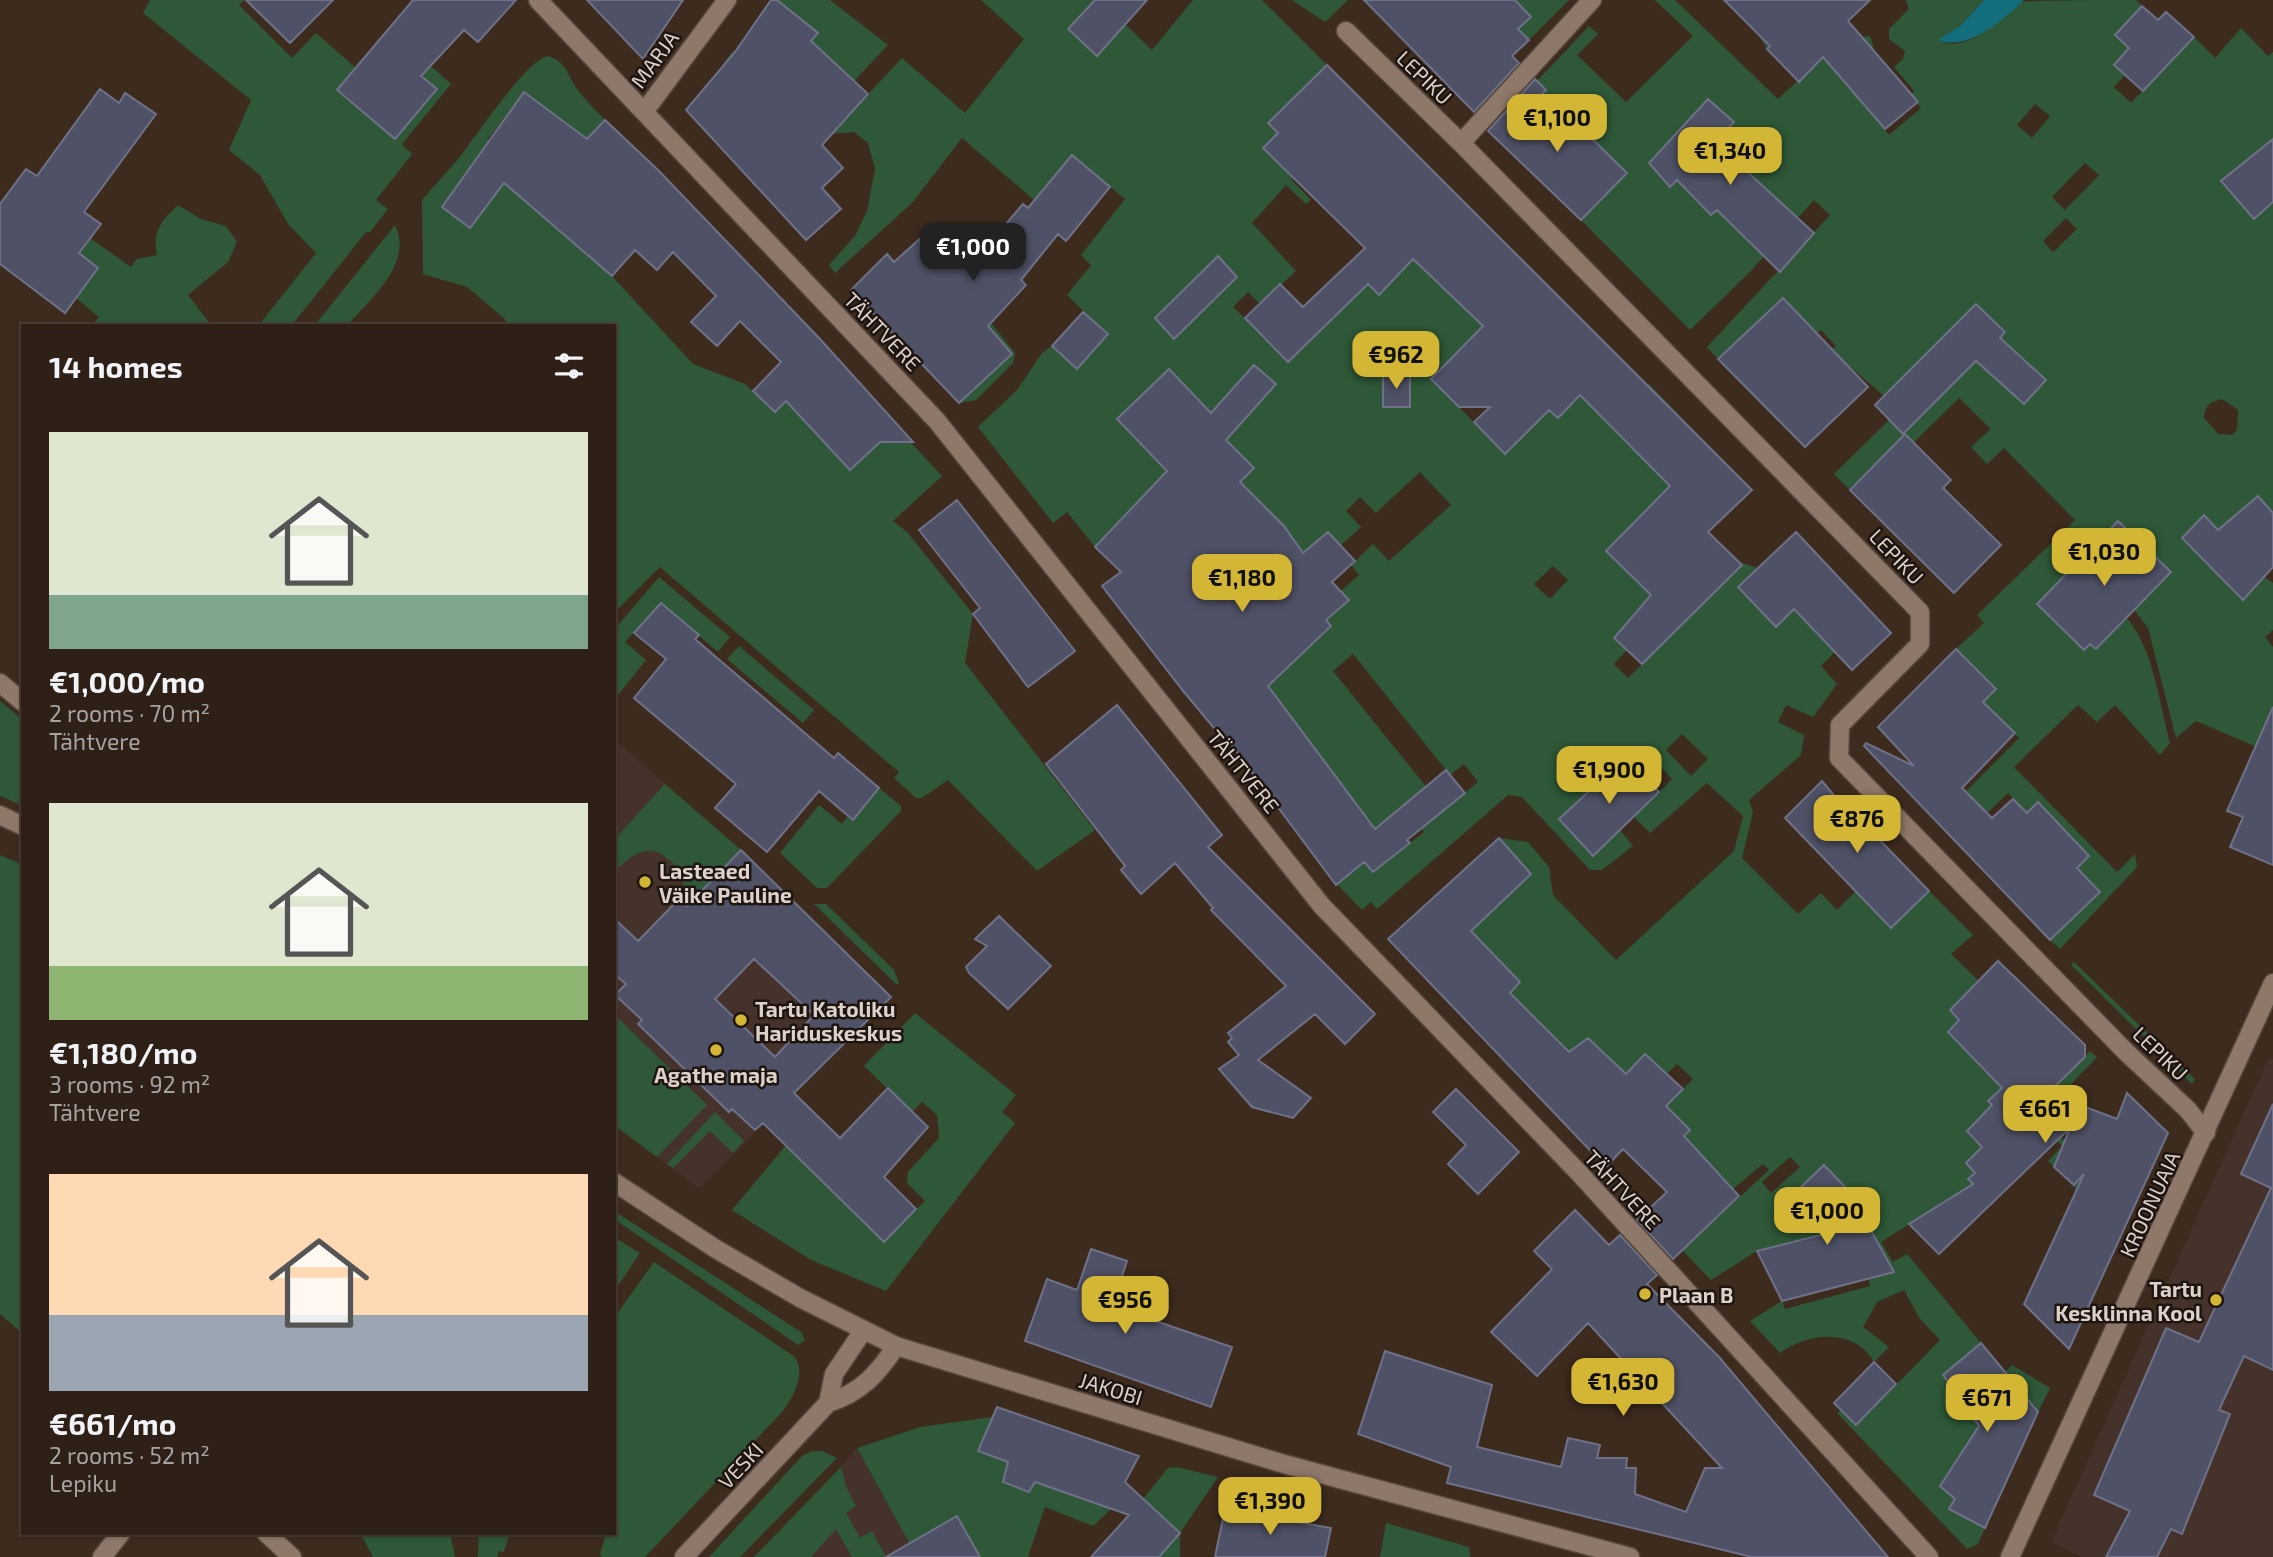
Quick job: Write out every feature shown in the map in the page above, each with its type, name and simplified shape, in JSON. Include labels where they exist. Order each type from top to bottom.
[{"type":"street","name":"TÄHTVERE","points":[[537,0],[937,421],[1322,906],[1580,1174],[1929,1557]]},
{"type":"street","name":"MARJA","points":[[644,112],[727,0]]},
{"type":"street","points":[[1461,143],[1592,0]]},
{"type":"street","name":"LEPIKU","points":[[1346,32],[1461,143],[1920,612],[1920,644],[1840,725],[1839,758],[2126,1052],[2188,1110],[2206,1133]]},
{"type":"street","points":[[0,682],[21,700]]},
{"type":"street","points":[[0,816],[21,825]]},
{"type":"street","name":"KROONUAIA","points":[[2010,1557],[2273,983]]},
{"type":"street","name":"JAKOBI","points":[[616,1183],[716,1250],[863,1331],[896,1346],[1284,1464],[1630,1557]]},
{"type":"street","name":"VESKI","points":[[828,1403],[834,1374],[863,1331]]},
{"type":"street","name":"VESKI","points":[[684,1557],[828,1403],[851,1396],[880,1371],[896,1346]]},
{"type":"street","points":[[102,1557],[119,1535]]},
{"type":"street","points":[[268,1535],[292,1557]]},
{"type":"shaded area","name":"Tartu Katoliku Hariduskeskus","points":[[616,741],[741,850],[891,997],[699,1188],[616,1126]]},
{"type":"shaded area","name":"Tartu Kesklinna Kool","points":[[2269,1057],[2273,1059],[2273,1557],[2082,1557],[2051,1542]]},
{"type":"shaded area","points":[[857,1448],[917,1557],[754,1557],[825,1484]]},
{"type":"green space","points":[[150,0],[244,0],[239,5],[292,58],[316,33],[356,68],[337,91],[395,139],[437,89],[393,52],[411,22],[401,13],[412,0],[431,0],[422,58],[451,84],[402,144],[412,154],[376,200],[388,209],[370,232],[366,232],[293,324],[260,324],[316,253],[288,224],[260,175],[229,150],[251,100],[143,13]]},
{"type":"green space","points":[[777,0],[830,0],[888,45],[854,81],[840,69],[856,107],[902,58],[965,113],[1024,39],[981,0],[1100,0],[1152,50],[1193,0],[1262,0],[1327,65],[1268,123],[1278,133],[1263,148],[1278,163],[1293,149],[1307,163],[1291,179],[1311,200],[1306,204],[1286,185],[1252,223],[1296,271],[1262,302],[1304,348],[1365,287],[1406,230],[1445,290],[1460,304],[1480,284],[1508,369],[1557,418],[1580,395],[1610,424],[1649,384],[1680,416],[1640,455],[1714,527],[1632,615],[1634,618],[1627,650],[1614,664],[1628,678],[1738,569],[1739,562],[1758,568],[1781,593],[1762,613],[1776,626],[1794,609],[1835,652],[1821,666],[1837,684],[1813,717],[1786,705],[1778,722],[1804,735],[1801,755],[1749,800],[1753,812],[1742,858],[1798,914],[1821,893],[1837,910],[1856,891],[1891,928],[1929,891],[1973,935],[1951,954],[1979,981],[1950,1011],[1961,1026],[1977,1064],[1993,1078],[2040,1101],[2090,1051],[2097,1057],[2039,1118],[2065,1141],[2105,1150],[2082,1195],[2048,1161],[2062,1146],[2003,1087],[1988,1101],[1992,1105],[1967,1131],[1982,1147],[1966,1163],[1975,1173],[1968,1179],[1992,1203],[1961,1219],[1948,1200],[1881,1242],[1893,1262],[1907,1254],[1981,1343],[1943,1375],[1990,1442],[1949,1509],[1985,1528],[1978,1544],[1967,1549],[1837,1413],[1841,1410],[1857,1425],[1940,1340],[1920,1319],[1904,1290],[1877,1302],[1863,1327],[1889,1347],[1874,1362],[1866,1351],[1855,1343],[1831,1337],[1804,1341],[1780,1353],[1750,1321],[1782,1301],[1785,1309],[1870,1286],[1855,1227],[1757,1251],[1711,1280],[1682,1250],[1769,1170],[1763,1164],[1733,1189],[1666,1155],[1690,1130],[1666,1106],[1693,1079],[1677,1064],[1661,1080],[1645,1054],[1619,1081],[1617,1120],[1510,993],[1520,982],[1491,952],[1444,998],[1423,975],[1531,875],[1499,838],[1528,842],[1549,867],[1553,895],[1616,960],[1734,851],[1743,816],[1707,783],[1650,833],[1634,817],[1672,779],[1656,762],[1643,775],[1626,757],[1559,819],[1620,830],[1633,846],[1602,870],[1590,870],[1522,797],[1508,795],[1377,909],[1371,902],[1362,910],[1337,884],[1364,862],[1374,872],[1424,832],[1403,805],[1374,829],[1267,687],[1279,662],[1348,599],[1341,591],[1359,575],[1351,565],[1373,544],[1389,561],[1451,505],[1420,472],[1376,513],[1360,497],[1346,511],[1361,527],[1341,545],[1328,532],[1303,553],[1213,659],[1095,547],[1067,512],[1053,523],[978,427],[1017,390],[1042,353],[1052,346],[1077,369],[1108,335],[1067,295],[1091,265],[1081,255],[1125,199],[1072,156],[1034,200],[962,138],[912,203],[835,273],[829,265],[855,236],[867,211],[875,169],[868,143],[854,132],[828,134],[741,84],[722,65],[733,51],[763,77],[790,68],[817,33]],"holes":[[[1218,256],[1237,277],[1174,339],[1155,318]],[[1248,292],[1270,314],[1255,328],[1233,307]],[[1254,365],[1275,383],[1245,414],[1226,397]],[[1410,375],[1410,407],[1383,407],[1383,376]],[[1155,382],[1173,399],[1186,387],[1205,407],[1194,418],[1173,476],[1117,419]],[[1468,384],[1522,437],[1505,454],[1452,400]],[[1238,453],[1254,468],[1240,482],[1268,511],[1216,460]],[[1633,524],[1635,579],[1606,551]],[[1553,566],[1568,580],[1550,599],[1534,584]],[[1353,654],[1450,775],[1464,764],[1478,782],[1444,809],[1333,671]],[[1682,734],[1708,759],[1691,776],[1666,750]],[[1790,1157],[1800,1167],[1771,1193],[1762,1182]],[[1823,1165],[1854,1197],[1835,1216],[1801,1187]]]},
{"type":"green space","points":[[1292,0],[1348,0],[1325,22]]},
{"type":"green space","points":[[1498,0],[1569,0],[1529,40],[1518,29],[1531,17],[1517,2]]},
{"type":"green space","points":[[1655,0],[1675,0],[1778,99],[1830,51],[1798,19],[1767,49],[1756,31],[1785,1],[1830,35],[1853,38],[1870,36],[1875,53],[1843,81],[1889,135],[1921,108],[1911,95],[1914,91],[1894,67],[1903,59],[1905,51],[1889,39],[1889,29],[1909,9],[1906,0],[1984,0],[1960,26],[1939,40],[1950,44],[1973,39],[2022,2],[2136,0],[2142,6],[2115,35],[2129,48],[2114,64],[2125,75],[2114,87],[2131,103],[2194,37],[2215,58],[2241,28],[2268,56],[2273,52],[2273,146],[2269,142],[2221,181],[2254,219],[2273,202],[2273,513],[2258,496],[2244,508],[2273,543],[2273,565],[2264,577],[2273,583],[2273,630],[2265,637],[2273,647],[2273,748],[2271,753],[2196,721],[2176,738],[2148,628],[2130,605],[2144,591],[2149,594],[2166,577],[2163,573],[2167,568],[2118,521],[2037,604],[2084,650],[2090,644],[2096,649],[2112,632],[2108,627],[2122,613],[2133,625],[2148,656],[2170,743],[2160,755],[2115,705],[2097,722],[2078,705],[2014,767],[2117,872],[2135,854],[2137,867],[2060,949],[2050,940],[2100,893],[2077,868],[2089,856],[2038,803],[2027,813],[2008,793],[1957,842],[1937,820],[2019,738],[2006,726],[1923,806],[1901,784],[1936,749],[1944,757],[1967,734],[1959,725],[1996,689],[1956,649],[1984,623],[1977,615],[2075,520],[2004,448],[1987,464],[1971,447],[1991,429],[1959,398],[1898,458],[1889,450],[1850,490],[1834,474],[1889,420],[1904,433],[2005,332],[1976,304],[1884,396],[1842,360],[1829,372],[1819,362],[1836,346],[1821,330],[1803,346],[1793,336],[1807,322],[1789,304],[1775,316],[1769,311],[1718,359],[1707,347],[1830,215],[1814,200],[1750,272],[1690,330],[1581,220],[1616,184],[1594,162],[1605,151],[1584,131],[1576,139],[1536,101],[1546,90],[1537,81],[1589,26],[1598,34],[1577,55],[1626,102],[1693,36]],"holes":[[[1708,100],[1734,122],[1715,142],[1770,193],[1734,227],[1717,210],[1711,215],[1702,206],[1708,201],[1682,176],[1670,186],[1660,175],[1664,170],[1652,160]],[[2035,104],[2050,116],[2032,138],[2017,125]],[[2085,163],[2099,175],[2065,210],[2052,197]],[[2066,218],[2077,229],[2053,252],[2043,241]],[[2005,343],[2046,380],[2024,404],[1983,367]],[[2222,399],[2238,410],[2237,430],[2232,435],[2218,434],[2204,418],[2207,407]],[[2204,516],[2264,576],[2243,599],[2183,538]]]},
{"type":"green space","points":[[547,56],[558,61],[580,93],[605,120],[580,147],[637,251],[625,261],[525,155],[556,116],[525,92],[488,139],[492,143],[470,228],[504,183],[612,276],[693,364],[745,384],[775,412],[786,401],[850,470],[882,440],[893,442],[901,432],[942,476],[893,521],[907,532],[973,614],[965,663],[1095,830],[1037,871],[948,780],[922,798],[916,798],[894,778],[899,772],[660,567],[616,611],[616,324],[507,324],[505,319],[467,287],[423,274],[422,200],[458,159],[513,86],[537,62]]},
{"type":"green space","points":[[178,205],[201,219],[226,226],[237,242],[228,262],[188,295],[210,324],[93,324],[99,317],[76,298],[98,269],[78,253],[90,238],[131,267],[137,259],[157,255],[157,233],[167,216]]},
{"type":"green space","points":[[395,225],[399,253],[387,280],[378,292],[349,324],[316,324]]},
{"type":"green space","points":[[1016,296],[988,319],[1015,353],[1013,363],[976,400],[959,403],[1012,354],[973,307]]},
{"type":"green space","points":[[659,577],[730,637],[718,652],[661,603],[625,642],[646,660],[616,698],[616,628]]},
{"type":"green space","points":[[739,646],[814,710],[803,723],[727,659]]},
{"type":"green space","points":[[0,701],[21,718],[21,805],[0,796]]},
{"type":"green space","points":[[665,784],[741,850],[687,906],[680,898],[685,877],[658,853],[642,852],[616,870],[616,838]]},
{"type":"green space","points":[[879,788],[901,806],[901,811],[827,888],[817,888],[780,853],[819,805],[842,824],[848,816],[853,819]]},
{"type":"green space","points":[[0,855],[21,864],[21,1332],[0,1314]]},
{"type":"green space","points":[[814,904],[826,904],[894,970],[899,983],[896,984]]},
{"type":"green space","points":[[2074,962],[2195,1079],[2192,1084],[2071,965]]},
{"type":"green space","points":[[915,1013],[1016,1095],[1002,1112],[1015,1123],[886,1291],[811,1260],[732,1210],[786,1145],[883,1241],[925,1201],[907,1183],[908,1172],[939,1138],[937,1115],[922,1102],[912,1112],[864,1066]]},
{"type":"green space","points":[[616,1016],[707,1105],[657,1157],[616,1126]]},
{"type":"green space","points":[[715,1112],[744,1141],[733,1153],[710,1131],[673,1168],[667,1164]]},
{"type":"green space","points":[[616,1212],[801,1332],[805,1340],[798,1345],[616,1220]]},
{"type":"green space","points":[[616,1238],[640,1253],[616,1286]]},
{"type":"green space","points":[[654,1262],[795,1357],[799,1371],[795,1391],[783,1411],[645,1557],[600,1555],[605,1535],[616,1535],[616,1315]]},
{"type":"green space","points":[[2012,1365],[2050,1388],[2038,1412],[2004,1373]]},
{"type":"green space","points":[[992,1417],[978,1451],[1008,1462],[1003,1482],[1029,1492],[1035,1482],[1111,1509],[1093,1526],[1045,1507],[1028,1557],[980,1557],[957,1517],[917,1557],[857,1448],[920,1427]]},
{"type":"green space","points":[[812,1451],[822,1451],[837,1458],[740,1557],[709,1557],[802,1456]]},
{"type":"green space","points":[[841,1467],[847,1489],[856,1506],[846,1513],[860,1538],[872,1531],[886,1557],[852,1557],[836,1529],[811,1557],[754,1557]]},
{"type":"green space","points":[[1177,1467],[1218,1477],[1180,1533],[1143,1499],[1168,1468]]},
{"type":"green space","points":[[1386,1523],[1469,1547],[1470,1557],[1380,1557]]},
{"type":"green space","points":[[1180,1533],[1180,1557],[1159,1557]]},
{"type":"green space","points":[[361,1535],[450,1535],[455,1557],[373,1557]]},
{"type":"green space","points":[[479,1535],[509,1535],[504,1552],[499,1551],[497,1557],[478,1557]]},
{"type":"water","points":[[1984,0],[2024,0],[1995,25],[1973,38],[1949,43],[1938,40],[1960,26]]},
{"type":"building","points":[[246,0],[333,0],[290,43]]},
{"type":"building","points":[[413,0],[516,0],[478,42],[464,30],[421,76],[437,89],[395,139],[337,90]]},
{"type":"building","points":[[587,0],[683,0],[643,59]]},
{"type":"building","points":[[771,0],[777,0],[818,33],[811,41],[868,94],[822,145],[843,168],[822,188],[841,209],[806,240],[686,110],[735,52]]},
{"type":"building","points":[[1095,0],[1147,0],[1097,56],[1068,29]]},
{"type":"building","points":[[1364,0],[1515,0],[1531,17],[1518,29],[1529,40],[1512,56],[1519,63],[1474,112]]},
{"type":"building","points":[[1724,0],[1870,0],[1848,21],[1918,102],[1885,129],[1823,57],[1799,82],[1767,49],[1770,46]]},
{"type":"building","points":[[2142,6],[2158,20],[2166,12],[2194,37],[2143,91],[2114,65],[2129,48],[2115,35]]},
{"type":"building","points":[[1327,65],[1752,490],[1708,532],[1742,565],[1642,664],[1614,638],[1651,595],[1606,551],[1670,486],[1580,395],[1558,418],[1549,410],[1505,454],[1474,422],[1490,407],[1459,407],[1431,379],[1483,326],[1413,259],[1379,295],[1368,284],[1288,362],[1245,318],[1280,284],[1303,307],[1365,248],[1263,148],[1278,133],[1268,123]]},
{"type":"building","points":[[1535,79],[1546,90],[1536,101],[1576,139],[1584,131],[1627,173],[1581,220],[1488,131]]},
{"type":"building","points":[[100,89],[119,103],[125,93],[156,114],[84,212],[101,224],[79,253],[98,268],[65,313],[0,264],[0,204],[26,169],[37,176]]},
{"type":"building","points":[[524,92],[587,139],[605,120],[659,171],[820,339],[913,442],[880,442],[850,470],[786,401],[775,412],[753,391],[781,362],[740,321],[717,346],[691,322],[716,296],[673,252],[657,270],[635,250],[612,276],[504,183],[470,228],[442,207]]},
{"type":"building","points":[[1708,99],[1734,122],[1715,142],[1814,233],[1780,272],[1717,210],[1711,215],[1677,180],[1670,187],[1649,163]]},
{"type":"building","points":[[2273,139],[2273,202],[2254,219],[2221,181]]},
{"type":"building","points":[[1072,155],[1110,187],[1066,241],[1058,234],[1021,280],[1026,285],[988,326],[1012,354],[959,403],[851,290],[887,254],[894,262],[933,227],[971,265],[1023,204],[1028,208]]},
{"type":"building","points":[[1218,256],[1237,277],[1174,339],[1155,318]]},
{"type":"building","points":[[1783,298],[1868,387],[1805,447],[1718,359]]},
{"type":"building","points":[[1976,304],[2005,332],[2000,338],[2046,380],[2024,404],[1976,361],[1903,434],[1875,405]]},
{"type":"building","points":[[1083,312],[1108,334],[1077,369],[1052,346]]},
{"type":"building","points":[[1254,365],[1276,384],[1226,440],[1254,468],[1240,482],[1284,526],[1303,553],[1328,532],[1355,561],[1332,582],[1349,600],[1326,620],[1331,626],[1268,686],[1375,829],[1446,770],[1465,793],[1407,840],[1410,843],[1373,872],[1364,862],[1336,885],[1221,731],[1218,733],[1184,692],[1102,586],[1121,572],[1095,547],[1167,471],[1117,419],[1169,369],[1211,413]]},
{"type":"building","points":[[1383,375],[1410,375],[1410,407],[1383,407]]},
{"type":"building","points":[[1905,434],[1951,480],[1943,488],[2001,545],[1954,593],[1850,490]]},
{"type":"building","points":[[2258,496],[2273,513],[2273,567],[2243,600],[2182,538],[2204,515],[2218,530]]},
{"type":"building","points":[[957,500],[1075,651],[1028,687],[973,614],[980,608],[919,530]]},
{"type":"building","points":[[2118,521],[2171,572],[2096,649],[2090,644],[2084,650],[2037,604]]},
{"type":"building","points":[[1796,532],[1891,633],[1852,670],[1794,609],[1776,627],[1738,587]]},
{"type":"building","points":[[661,603],[699,635],[695,639],[834,758],[838,753],[879,788],[853,820],[819,791],[767,852],[715,808],[736,784],[634,698],[666,659],[634,633]]},
{"type":"building","points":[[1956,649],[1996,689],[1983,702],[2015,733],[1962,788],[1992,818],[2013,799],[2027,813],[2038,802],[2089,856],[2077,868],[2100,892],[2050,940],[1864,746],[1866,743],[1914,766],[1878,727]]},
{"type":"building","points":[[1117,705],[1222,835],[1208,847],[1375,1014],[1345,1044],[1315,1014],[1258,1060],[1311,1098],[1293,1118],[1252,1107],[1219,1069],[1239,1055],[1228,1042],[1232,1038],[1228,1033],[1286,986],[1211,910],[1213,908],[1175,863],[1141,894],[1121,870],[1125,866],[1046,764]]},
{"type":"building","points":[[2273,707],[2273,865],[2230,847],[2243,817],[2227,811]]},
{"type":"building","points":[[1626,757],[1659,792],[1593,856],[1559,819]]},
{"type":"building","points":[[1822,781],[1841,804],[1843,802],[1929,891],[1891,928],[1785,818]]},
{"type":"building","points":[[1499,838],[1531,874],[1471,931],[1520,982],[1510,993],[1569,1052],[1588,1038],[1626,1074],[1645,1054],[1683,1089],[1666,1106],[1690,1130],[1684,1136],[1739,1196],[1673,1259],[1637,1220],[1667,1192],[1623,1149],[1606,1167],[1388,939]]},
{"type":"building","name":"Tartu Katoliku Hariduskeskus","points":[[741,850],[891,997],[794,1093],[840,1138],[888,1088],[928,1127],[884,1177],[916,1209],[884,1242],[763,1123],[755,1130],[732,1109],[729,1112],[638,1024],[642,1020],[616,996],[626,984],[616,976],[616,920],[638,941],[680,898],[687,906]],"holes":[[[754,959],[814,1015],[775,1057],[715,999]]]},
{"type":"building","points":[[999,916],[1051,966],[1008,1009],[969,973],[966,967],[987,946],[975,939]]},
{"type":"building","points":[[1998,961],[2085,1045],[2085,1057],[2048,1093],[2117,1119],[2127,1093],[2168,1133],[2069,1349],[2024,1304],[2084,1174],[2074,1185],[2054,1167],[2070,1128],[1939,1254],[1909,1224],[1973,1184],[1968,1179],[1975,1173],[1966,1163],[1982,1147],[1967,1131],[1992,1105],[1988,1101],[2002,1088],[1948,1032],[1959,1020],[1950,1010]]},
{"type":"building","points":[[1456,1089],[1519,1152],[1478,1194],[1448,1164],[1466,1145],[1433,1112]]},
{"type":"building","points":[[2273,1104],[2273,1370],[2244,1356],[2219,1410],[2230,1414],[2182,1534],[2171,1529],[2157,1557],[2106,1557],[2130,1511],[2094,1495],[2166,1328],[2199,1342],[2271,1188],[2241,1174]]},
{"type":"building","points":[[1824,1165],[1849,1191],[1894,1272],[1782,1301],[1757,1251],[1844,1229],[1801,1187]]},
{"type":"building","points":[[1575,1210],[1609,1245],[1620,1235],[1657,1275],[1647,1284],[1719,1357],[1888,1557],[1752,1557],[1447,1483],[1451,1467],[1358,1434],[1385,1351],[1492,1385],[1477,1447],[1561,1467],[1568,1438],[1600,1445],[1597,1458],[1627,1458],[1626,1468],[1636,1468],[1635,1494],[1686,1512],[1705,1468],[1722,1468],[1588,1323],[1537,1376],[1491,1332],[1552,1269],[1534,1251]]},
{"type":"building","points":[[1091,1249],[1127,1261],[1112,1306],[1232,1347],[1211,1407],[1025,1341],[1047,1279],[1077,1290]]},
{"type":"building","points":[[1981,1343],[2038,1412],[1985,1528],[1949,1509],[1955,1499],[1940,1486],[1979,1426],[1943,1375]]},
{"type":"building","points":[[1874,1362],[1896,1384],[1856,1425],[1834,1403]]},
{"type":"building","points":[[997,1407],[1139,1456],[1125,1482],[1180,1533],[1159,1557],[1091,1557],[1129,1515],[1035,1482],[1029,1492],[1003,1482],[1008,1462],[978,1451]]},
{"type":"building","points":[[1225,1509],[1331,1528],[1325,1557],[1215,1557]]},
{"type":"building","points":[[957,1516],[980,1557],[886,1557]]},
{"type":"place","name":"Lasteaed Väike Pauline","points":[[645,882]]},
{"type":"place","name":"Tartu Katoliku Hariduskeskus","points":[[741,1020]]},
{"type":"place","name":"Agathe maja","points":[[716,1050]]},
{"type":"place","name":"Plaan B","points":[[1645,1294]]},
{"type":"place","name":"Tartu Kesklinna Kool","points":[[2216,1300]]}]
